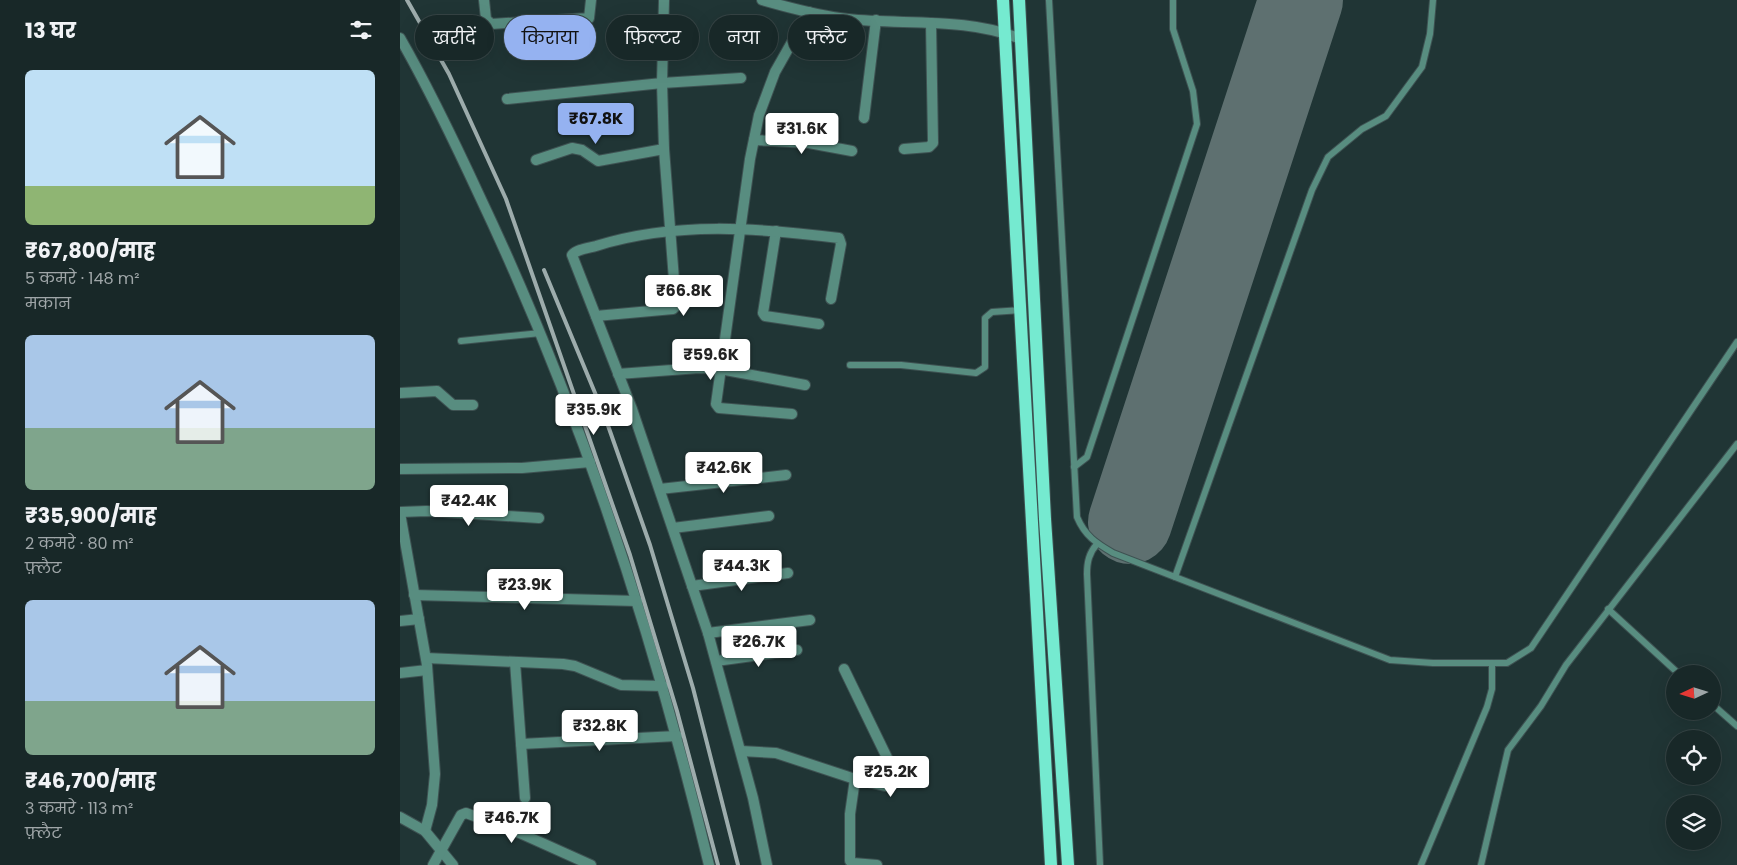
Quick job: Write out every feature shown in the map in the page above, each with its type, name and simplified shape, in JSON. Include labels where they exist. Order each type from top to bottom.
[{"type":"main road","points":[[1003,0],[1051,865]]},
{"type":"main road","points":[[1019,0],[1046,539],[1068,865]]},
{"type":"street","points":[[484,0],[486,19],[491,24],[589,18],[591,0]]},
{"type":"street","points":[[596,316],[675,308],[672,231],[664,149],[662,83],[664,0]]},
{"type":"street","points":[[762,0],[809,12],[848,19],[931,23],[1005,32],[1021,39]]},
{"type":"street","points":[[792,414],[719,408],[716,404],[759,115],[775,72],[809,12]]},
{"type":"street","points":[[864,118],[876,20]]},
{"type":"street","points":[[904,149],[929,147],[933,143],[931,23]]},
{"type":"street","points":[[400,38],[435,100],[506,250],[541,333],[590,462],[637,601],[663,686],[709,865]]},
{"type":"street","points":[[507,99],[662,83],[742,78]]},
{"type":"street","points":[[754,140],[809,143],[852,151]]},
{"type":"street","points":[[536,160],[572,148],[582,150],[598,161],[664,149]]},
{"type":"street","points":[[767,865],[741,751],[708,633],[660,489],[596,316],[572,257],[574,253],[607,242],[672,231],[741,228],[838,238],[840,240],[831,298]]},
{"type":"street","points":[[776,231],[763,312],[765,316],[819,324]]},
{"type":"street","points":[[618,374],[699,368],[720,369],[805,385]]},
{"type":"street","points":[[400,393],[437,391],[453,405],[473,406]]},
{"type":"street","points":[[400,469],[522,468],[590,462]]},
{"type":"street","points":[[660,489],[786,475]]},
{"type":"street","points":[[425,830],[432,805],[435,774],[427,670],[419,619],[404,557],[400,513],[427,511],[539,518]]},
{"type":"street","points":[[673,528],[769,516]]},
{"type":"street","points":[[692,586],[788,573]]},
{"type":"street","points":[[414,595],[637,601]]},
{"type":"street","points":[[400,621],[419,619]]},
{"type":"street","points":[[708,633],[810,620]]},
{"type":"street","points":[[716,662],[798,650]]},
{"type":"street","points":[[426,658],[575,666],[621,685],[663,686]]},
{"type":"street","points":[[515,662],[525,798]]},
{"type":"street","points":[[741,751],[776,753],[855,779],[885,786],[893,784],[896,778],[844,669]]},
{"type":"street","points":[[400,673],[427,670]]},
{"type":"street","points":[[521,744],[677,736]]},
{"type":"street","points":[[855,779],[850,814],[850,861],[853,863],[877,865]]},
{"type":"street","points":[[433,865],[461,815],[466,813],[522,834],[591,865]]},
{"type":"street","points":[[400,817],[425,830],[453,865]]},
{"type":"lane","points":[[1049,0],[1077,517],[1082,528],[1097,544],[1113,553],[1390,660],[1507,663],[1531,648],[1737,342]]},
{"type":"lane","points":[[1074,467],[1087,457],[1197,124],[1193,91],[1173,29],[1172,0]]},
{"type":"lane","points":[[1175,577],[1312,190],[1328,157],[1362,129],[1386,116],[1422,67],[1430,34],[1433,0]]},
{"type":"lane","points":[[850,365],[901,365],[976,373],[982,372],[985,367],[985,318],[992,312],[1020,310]]},
{"type":"lane","points":[[461,341],[541,333]]},
{"type":"lane","points":[[1482,865],[1508,750],[1541,706],[1566,665],[1737,444]]},
{"type":"lane","points":[[1097,544],[1087,562],[1087,574],[1100,865]]},
{"type":"lane","points":[[1608,609],[1669,665]]},
{"type":"lane","points":[[1420,865],[1487,707],[1492,689],[1492,663]]},
{"type":"lane","points":[[1721,712],[1737,726]]},
{"type":"runway","points":[[1130,522],[1301,0]]},
{"type":"railway","points":[[407,0],[449,74],[506,199],[630,555],[677,711],[718,865]]},
{"type":"railway","points":[[544,270],[605,417],[650,545],[693,688],[738,865]]}]
